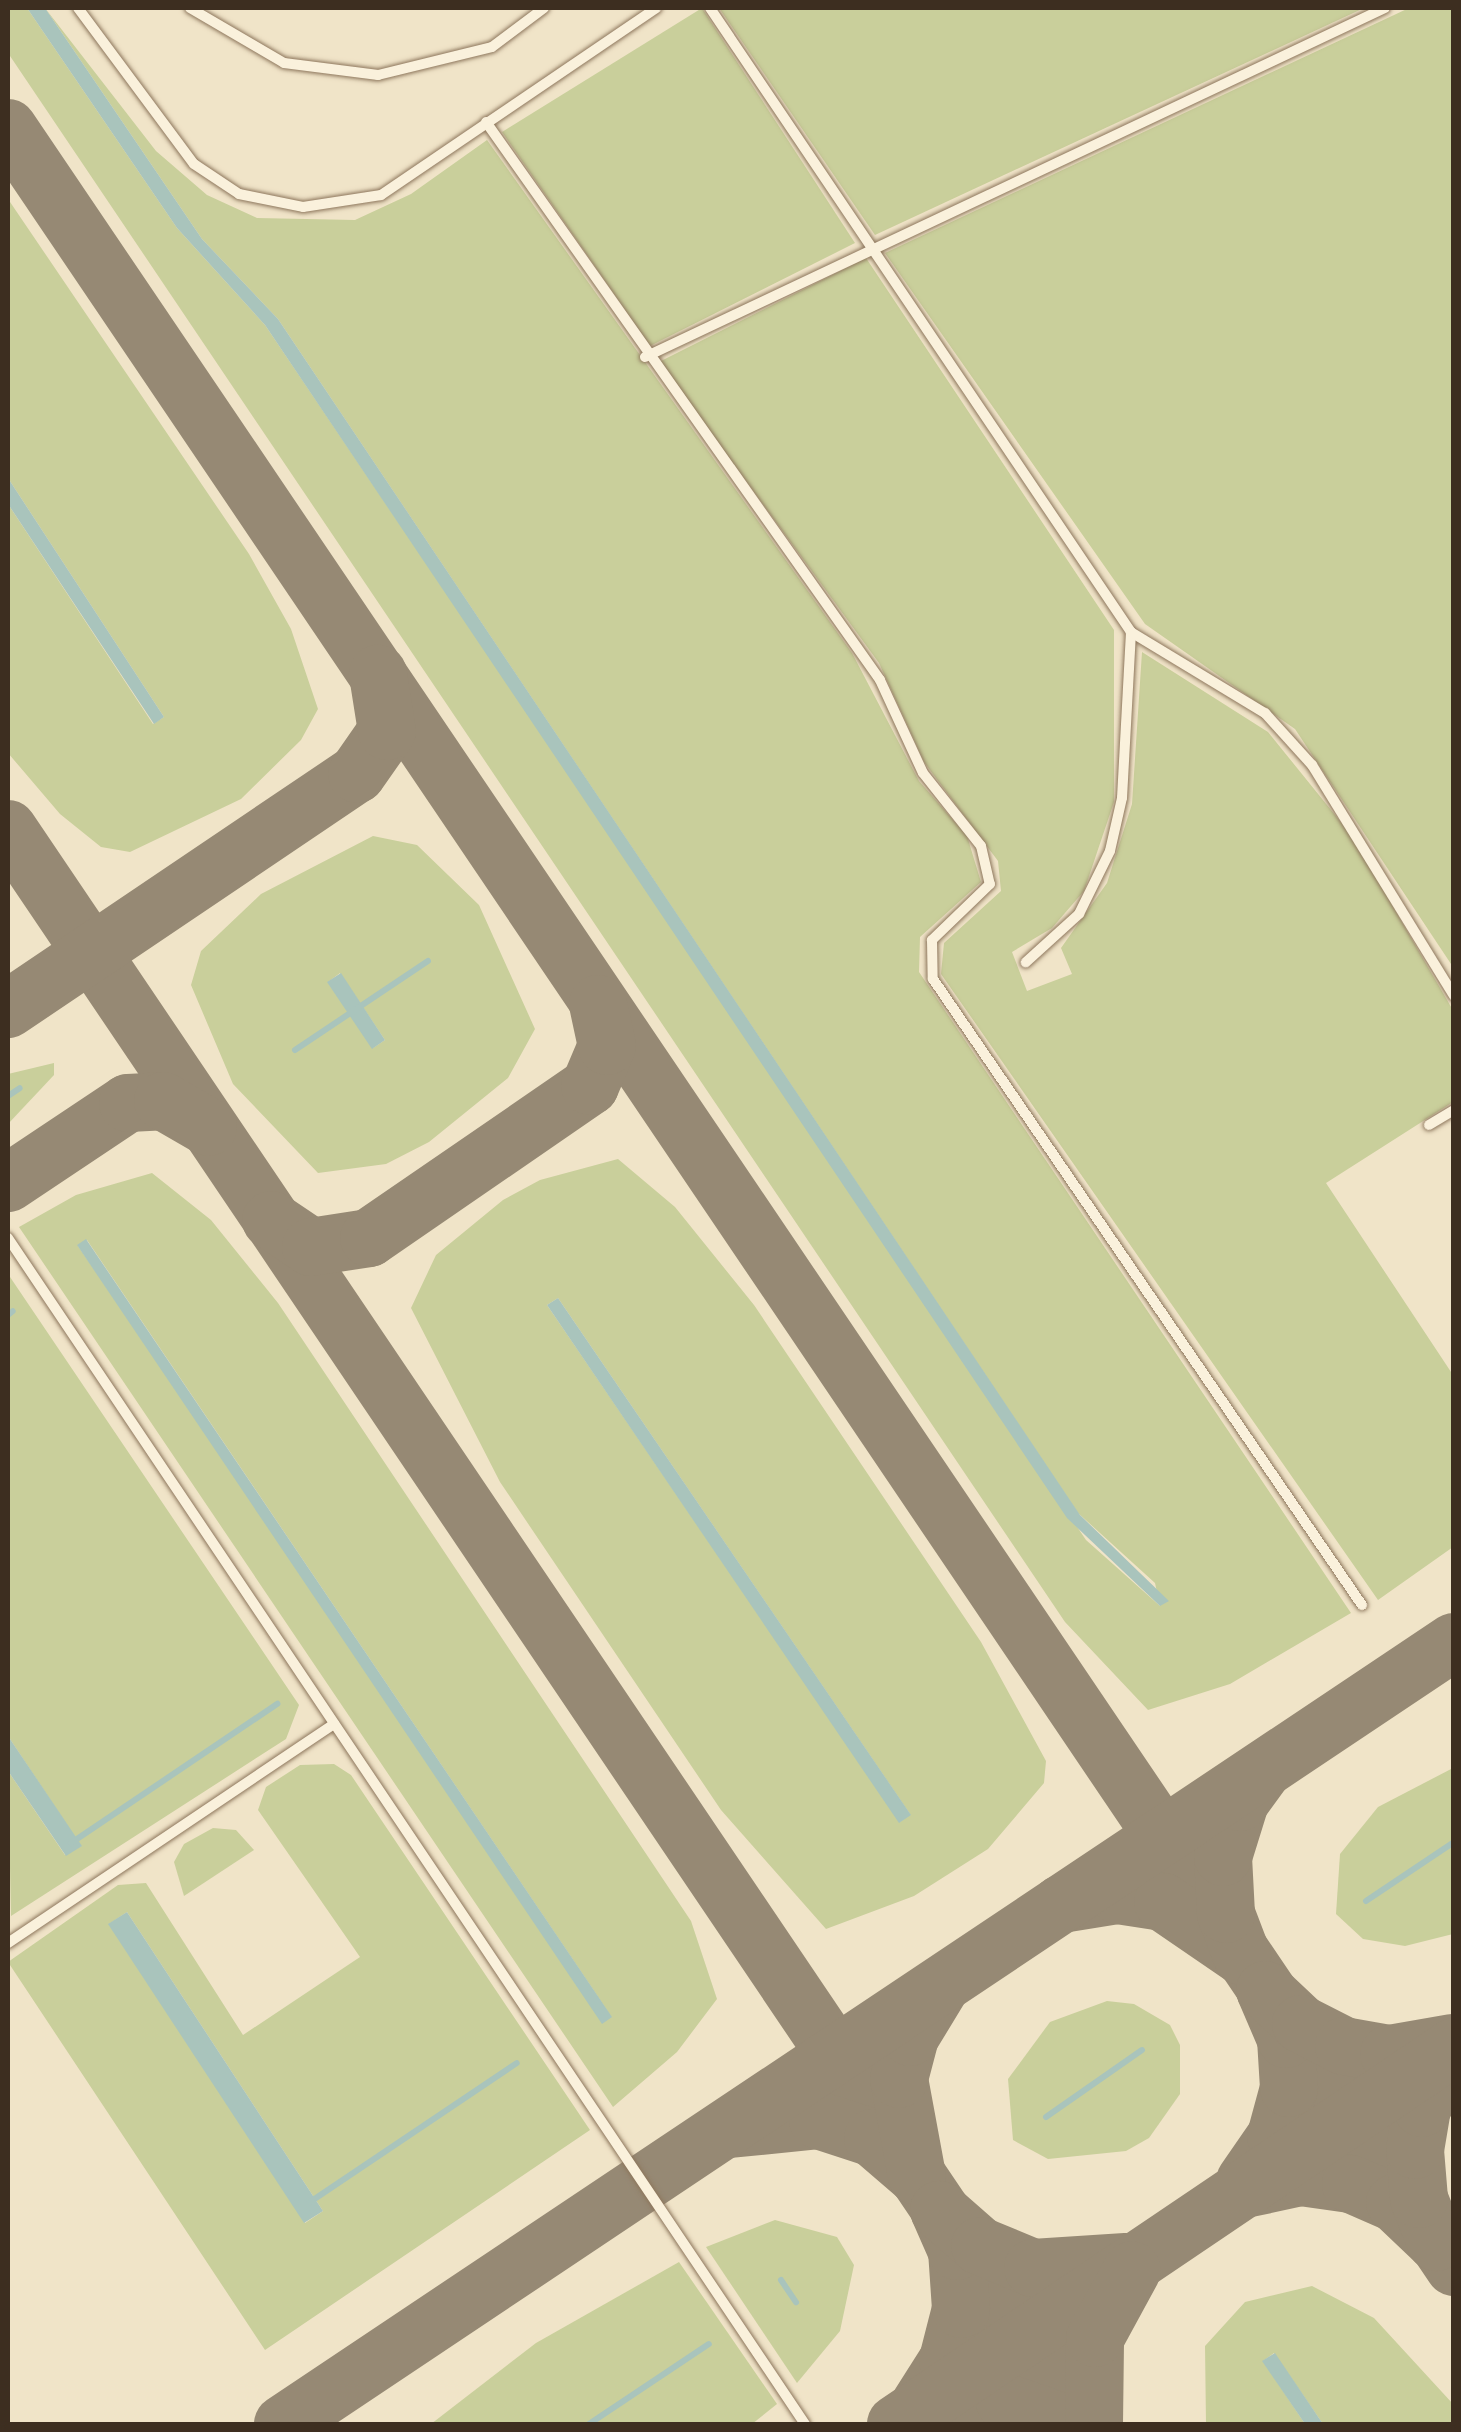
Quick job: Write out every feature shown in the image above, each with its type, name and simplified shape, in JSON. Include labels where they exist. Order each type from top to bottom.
[{"type":"lane","points":[[78,8],[172,143],[218,183],[258,201],[365,201],[656,8]]},
{"type":"lane","points":[[190,8],[284,63],[378,75],[476,53],[544,8]]},
{"type":"lane","points":[[710,8],[1131,632],[1265,713],[1312,765],[1454,996]]},
{"type":"lane","points":[[645,357],[870,246],[1386,8]]},
{"type":"lane","points":[[486,122],[645,357],[880,680],[922,772],[986,858],[984,896],[932,940],[933,979],[1362,1605]]},
{"type":"lane","points":[[1026,962],[1079,914],[1110,851],[1122,798],[1131,632]]},
{"type":"lane","points":[[1429,1126],[1454,1110]]},
{"type":"lane","points":[[8,1238],[805,2424]]},
{"type":"lane","points":[[8,1942],[334,1724]]},
{"type":"green space","points":[[8,8],[27,8],[177,228],[265,325],[1086,1540],[1160,1606],[1155,1583],[1078,1513],[278,319],[202,239],[45,8],[156,151],[207,195],[257,218],[355,220],[411,194],[487,140],[852,653],[919,781],[967,836],[981,882],[920,937],[919,972],[1351,1613],[1230,1684],[1148,1710],[1065,1622],[8,53]]},
{"type":"green space","points":[[702,8],[855,243],[650,346],[502,132]]},
{"type":"green space","points":[[719,8],[1364,8],[875,235]]},
{"type":"green space","points":[[1409,8],[1453,8],[1453,967],[1295,729],[1145,624],[885,253]]},
{"type":"green space","points":[[8,199],[249,554],[291,629],[318,709],[301,740],[241,799],[130,852],[101,847],[60,814],[8,753],[8,504],[153,724],[164,717],[8,478]]},
{"type":"green space","points":[[866,258],[1114,630],[1114,802],[1084,891],[1052,928],[1012,952],[1027,991],[1072,974],[1061,948],[1107,883],[1132,804],[1142,652],[1268,732],[1352,836],[1454,1012],[1453,1102],[1326,1183],[1453,1375],[1453,1547],[1378,1600],[941,974],[944,943],[1001,891],[998,861],[924,762],[879,663],[659,362]]},
{"type":"green space","points":[[373,836],[417,845],[479,905],[535,1029],[508,1078],[429,1142],[386,1164],[318,1173],[233,1084],[191,985],[201,951],[261,894]],"holes":[[[340,973],[385,1040],[373,1048],[328,982]]]},
{"type":"green space","points":[[54,1063],[54,1075],[8,1124],[8,1074]]},
{"type":"green space","points":[[618,1159],[675,1207],[754,1305],[981,1642],[1046,1761],[1044,1783],[988,1849],[914,1896],[826,1929],[721,1810],[500,1482],[411,1308],[436,1255],[503,1200],[540,1180]],"holes":[[[558,1298],[910,1814],[900,1822],[547,1305]]]},
{"type":"green space","points":[[152,1173],[211,1220],[278,1303],[691,1921],[717,1999],[677,2052],[613,2107],[19,1227],[76,1195]],"holes":[[[87,1240],[611,2016],[78,1246]]]},
{"type":"green space","points":[[8,1274],[299,1705],[286,1739],[11,1916],[8,1771],[65,1855],[81,1846],[8,1736]]},
{"type":"green space","points":[[334,1764],[351,1775],[590,2130],[265,2350],[8,1962],[118,1885],[146,1883],[243,2035],[360,1957],[258,1810],[266,1787],[300,1765]],"holes":[[[127,1912],[323,2211],[305,2223],[109,1924]]]},
{"type":"green space","points":[[1453,1768],[1453,1934],[1405,1946],[1363,1939],[1336,1914],[1340,1854],[1378,1807]]},
{"type":"green space","points":[[213,1828],[236,1830],[254,1850],[184,1896],[174,1862],[184,1844]]},
{"type":"green space","points":[[1107,2001],[1134,2004],[1170,2025],[1180,2045],[1180,2094],[1149,2138],[1126,2151],[1048,2159],[1013,2140],[1008,2079],[1050,2022]]},
{"type":"green space","points":[[775,2220],[837,2237],[854,2265],[840,2331],[797,2383],[706,2247]]},
{"type":"green space","points":[[679,2262],[777,2404],[752,2424],[431,2424],[536,2343]]},
{"type":"green space","points":[[1312,2286],[1374,2318],[1453,2404],[1453,2424],[1323,2424],[1274,2353],[1263,2361],[1305,2424],[1206,2424],[1205,2346],[1245,2302]]},
{"type":"water","points":[[27,8],[45,8],[202,239],[278,319],[1080,1515],[1169,1601],[1160,1606],[1067,1518],[265,325],[177,228]]},
{"type":"water","points":[[8,478],[164,717],[154,724],[8,504]]},
{"type":"water","points":[[341,973],[385,1040],[372,1049],[327,982]]},
{"type":"water","points":[[86,1239],[612,2017],[602,2024],[77,1245]]},
{"type":"water","points":[[558,1298],[911,1815],[899,1823],[547,1305]]},
{"type":"water","points":[[8,1736],[82,1846],[66,1856],[8,1771]]},
{"type":"water","points":[[127,1912],[323,2211],[304,2223],[108,1924]]},
{"type":"water","points":[[1275,2353],[1323,2424],[1305,2424],[1262,2361]]},
{"type":"waterway","points":[[295,1050],[428,961]]},
{"type":"waterway","points":[[8,1096],[20,1088]]},
{"type":"waterway","points":[[8,1315],[13,1311]]},
{"type":"waterway","points":[[71,1843],[277,1704]]},
{"type":"waterway","points":[[1366,1901],[1454,1842]]},
{"type":"waterway","points":[[1046,2117],[1142,2050]]},
{"type":"waterway","points":[[310,2202],[517,2063]]},
{"type":"waterway","points":[[781,2280],[796,2302]]},
{"type":"waterway","points":[[589,2424],[709,2344]]},
{"type":"taxiway","points":[[8,128],[1454,2267]]},
{"type":"taxiway","points":[[8,1009],[357,774],[387,731],[378,674]]},
{"type":"taxiway","points":[[8,829],[1085,2424]]},
{"type":"taxiway","points":[[271,1220],[311,1247],[369,1238],[590,1086],[607,1046],[598,1004]]},
{"type":"taxiway","points":[[8,1183],[128,1103],[163,1101],[208,1127]]},
{"type":"taxiway","points":[[283,2424],[1454,1642]]},
{"type":"taxiway","points":[[1061,1904],[1118,1895],[1163,1902],[1242,1956],[1226,1914],[1223,1857],[1240,1802],[1263,1770]]},
{"type":"taxiway","points":[[730,2129],[818,2120],[873,2138],[917,2176],[899,2079],[910,2037],[941,1986]]},
{"type":"taxiway","points":[[1245,2181],[1276,2136],[1289,2088],[1286,2039],[1265,1990],[1301,2024],[1344,2046],[1389,2054],[1452,2043]]},
{"type":"taxiway","points":[[896,2424],[1454,2047]]},
{"type":"taxiway","points":[[1250,2188],[1301,2177],[1351,2184],[1395,2203],[1436,2242],[1419,2199],[1415,2150],[1422,2108],[1454,2053]]},
{"type":"taxiway","points":[[920,2404],[948,2360],[961,2309],[957,2251],[939,2210],[980,2246],[1033,2268],[1126,2262]]},
{"type":"taxiway","points":[[1094,2424],[1095,2338],[1132,2270]]},
{"type":"taxiway","points":[[924,2410],[1005,2402],[1067,2424]]}]
